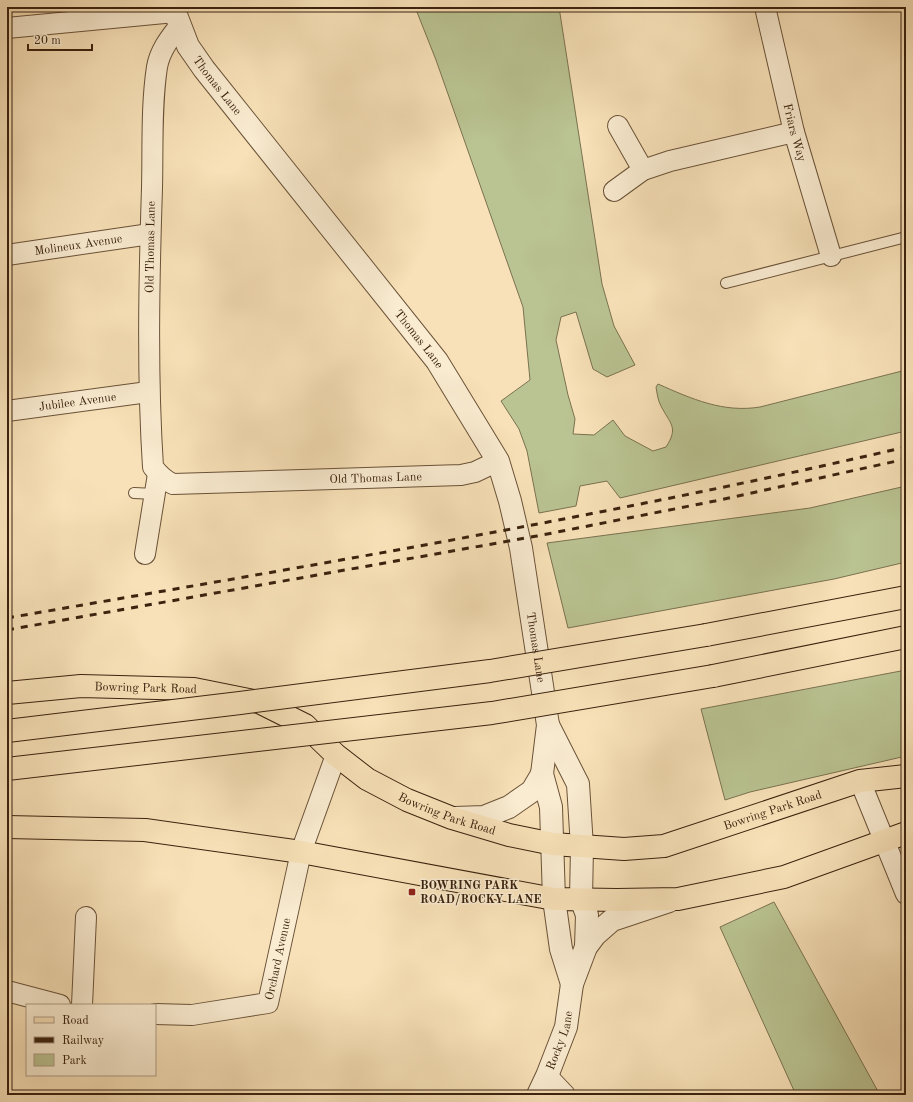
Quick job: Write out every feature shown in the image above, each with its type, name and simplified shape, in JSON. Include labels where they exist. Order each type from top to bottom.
[{"type":"main road","points":[[7,731],[490,671],[706,635],[906,597]]},
{"type":"main road","points":[[7,769],[492,713],[713,676],[906,637]]},
{"type":"main road","name":"Bowring Park Road","points":[[7,693],[81,686],[194,689],[259,702],[305,725],[336,755],[367,779],[408,800],[452,818],[520,838],[582,847],[628,850],[664,846],[747,819],[816,794],[860,781],[906,776]]},
{"type":"main road","points":[[7,827],[145,830],[301,852],[554,899],[581,898],[617,900],[678,898],[784,877],[906,833]]},
{"type":"street","name":"Friars Way","points":[[765,7],[794,132],[831,256]]},
{"type":"street","points":[[7,28],[109,13],[176,15]]},
{"type":"street","name":"Old Thomas Lane","points":[[176,15],[157,66],[150,234],[148,392],[153,467],[158,474],[173,484],[461,475],[475,472],[498,461]]},
{"type":"street","name":"Thomas Lane","points":[[176,15],[188,46],[204,69],[437,361],[498,461],[510,501],[521,548],[548,725]]},
{"type":"street","points":[[618,126],[644,170]]},
{"type":"street","points":[[614,191],[644,170],[670,161],[794,132]]},
{"type":"street","name":"Molineux Avenue","points":[[7,255],[150,234]]},
{"type":"street","name":"Jubilee Avenue","points":[[7,411],[148,392]]},
{"type":"street","name":"Old Thomas Lane","points":[[145,554],[158,474]]},
{"type":"street","points":[[452,818],[484,817],[509,807],[532,792],[542,774],[548,725]]},
{"type":"street","points":[[548,725],[578,784],[582,847],[581,898],[587,915],[586,947]]},
{"type":"street","points":[[301,852],[336,755]]},
{"type":"street","points":[[542,774],[551,807],[554,899],[561,949],[572,984]]},
{"type":"street","points":[[860,781],[906,894]]},
{"type":"street","name":"Orchard Avenue","points":[[156,1014],[192,1015],[268,1003],[301,852]]},
{"type":"street","points":[[572,984],[586,947],[595,935],[612,920],[678,898]]},
{"type":"street","points":[[82,1004],[86,917]]},
{"type":"street","name":"Rocky Lane","points":[[543,1086],[566,1027],[572,984]]},
{"type":"street","points":[[7,991],[56,1004]]},
{"type":"street","points":[[543,1086],[565,1095]]},
{"type":"lane","points":[[726,283],[906,238]]},
{"type":"lane","points":[[134,493],[155,494]]},
{"type":"green space","points":[[415,7],[559,7],[602,284],[614,326],[635,365],[607,377],[593,369],[576,312],[561,317],[556,340],[575,419],[573,434],[594,435],[613,420],[625,436],[653,451],[666,447],[673,430],[659,402],[656,387],[658,384],[683,395],[708,403],[733,408],[746,408],[760,407],[906,370],[906,431],[620,498],[607,481],[580,486],[576,506],[539,513],[527,451],[519,429],[501,401],[530,380],[523,307],[436,60]]},
{"type":"green space","points":[[906,486],[906,562],[834,579],[568,628],[547,543],[810,508]]},
{"type":"green space","points":[[906,670],[906,756],[750,792],[725,800],[701,709]]},
{"type":"green space","points":[[774,902],[880,1095],[796,1095],[720,927]]},
{"type":"railway","points":[[7,618],[570,518],[683,496],[906,447]]},
{"type":"railway","points":[[7,630],[537,536],[715,501],[906,459]]},
{"type":"place","name":"BOWRING PARK ROAD/ROCKY LANE","points":[[412,892]]}]
